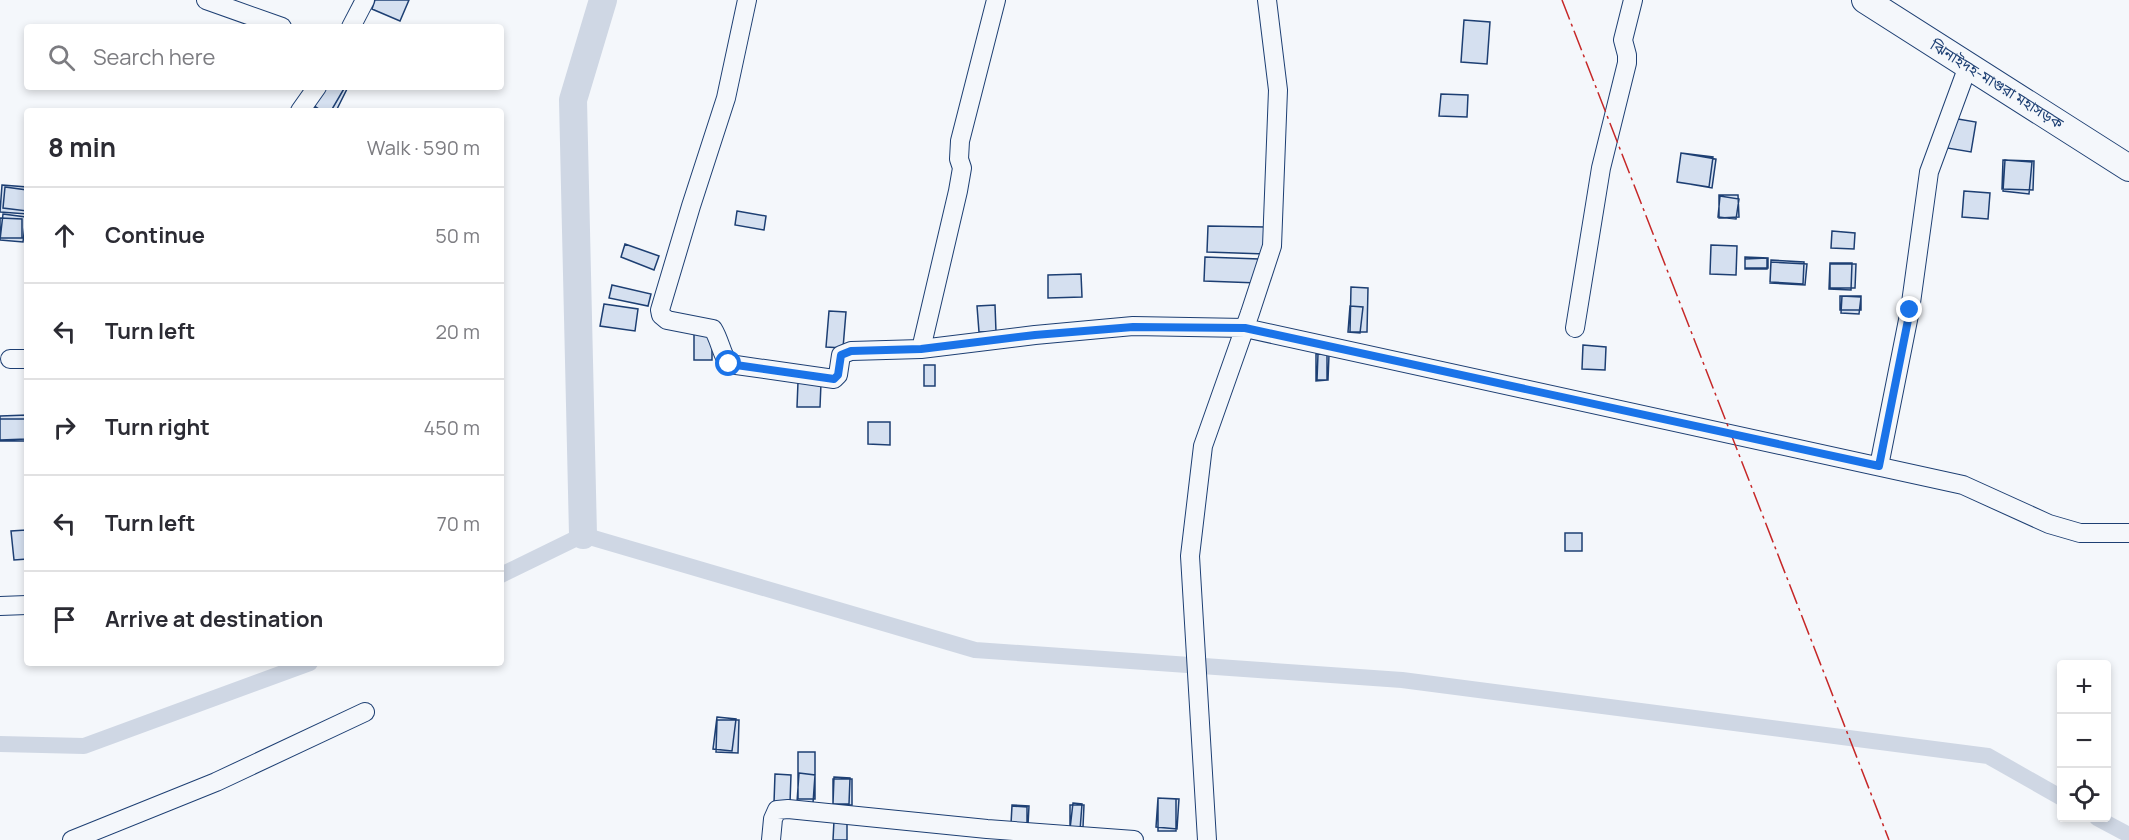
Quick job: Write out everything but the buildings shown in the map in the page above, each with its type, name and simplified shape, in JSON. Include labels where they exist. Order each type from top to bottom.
[{"type":"highway","name":"ঝিনাইদহ-মাগুরা মহাসড়ক","points":[[1865,0],[2129,168]]},
{"type":"street","points":[[206,0],[274,24]]},
{"type":"street","points":[[353,24],[365,0]]},
{"type":"street","points":[[747,0],[726,98],[660,310],[661,315],[667,320],[714,329],[729,364],[834,379],[838,375],[841,355],[845,352],[921,349],[1035,335],[1133,327],[1245,328],[1964,484],[2049,524],[2080,533],[2129,533]]},
{"type":"street","points":[[921,349],[958,191],[962,168],[959,159],[960,141],[996,0]]},
{"type":"street","points":[[1208,840],[1190,556],[1203,446],[1272,246],[1278,90],[1267,0]]},
{"type":"street","points":[[1575,328],[1602,168],[1627,63],[1628,55],[1623,40],[1633,0]]},
{"type":"street","points":[[1879,466],[1910,310],[1929,172],[1968,66]]},
{"type":"street","points":[[302,108],[315,90]]},
{"type":"street","points":[[0,606],[24,605]]},
{"type":"street","points":[[72,840],[216,782],[365,712]]},
{"type":"street","points":[[771,840],[773,819],[777,810],[788,809],[987,829],[1134,840]]},
{"type":"waterway","points":[[583,535],[573,100],[603,0]]},
{"type":"waterway","points":[[504,574],[583,535],[975,650],[1402,680],[1988,756],[2057,795]]},
{"type":"waterway","points":[[0,744],[84,746],[302,666]]},
{"type":"waterway","points":[[2105,822],[2129,835]]},
{"type":"power","points":[[1562,0],[1889,840]]},
{"type":"route","points":[[729,364],[834,379],[838,375],[841,355],[851,351],[921,349],[1035,335],[1133,327],[1245,328],[1879,466],[1910,310]]}]
